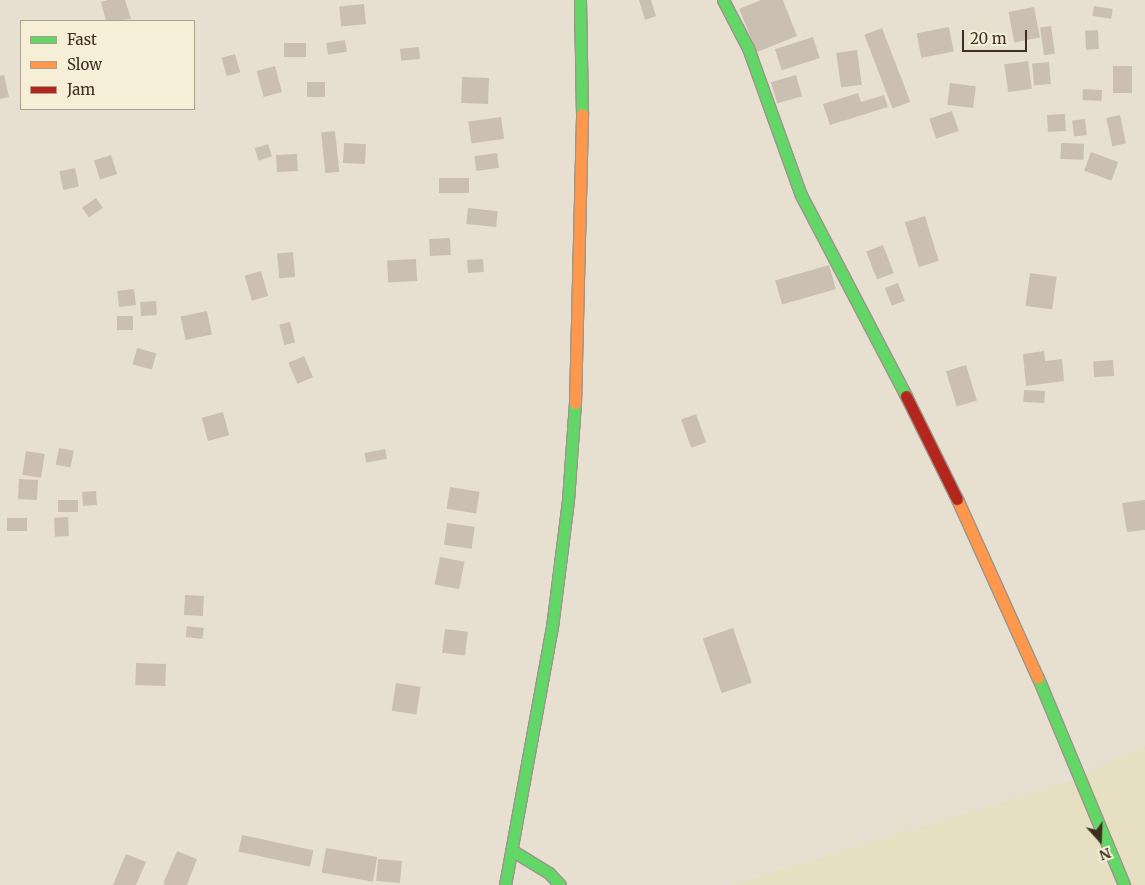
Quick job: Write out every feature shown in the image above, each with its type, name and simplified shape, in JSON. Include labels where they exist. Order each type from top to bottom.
[{"type":"street","points":[[505,885],[513,851],[552,627],[568,500],[578,372],[582,118],[580,0]]},
{"type":"street","points":[[723,0],[748,48],[801,195],[924,430],[1017,627],[1124,885]]},
{"type":"street","points":[[513,851],[549,873],[560,885]]},
{"type":"shaded area","points":[[1145,746],[1145,885],[732,885],[1072,781]]},
{"type":"building","points":[[125,0],[131,19],[106,20],[101,2]]},
{"type":"building","points":[[639,0],[651,0],[656,16],[645,20]]},
{"type":"building","points":[[761,0],[783,0],[797,36],[757,52],[739,9]]},
{"type":"building","points":[[364,4],[366,24],[341,27],[339,7]]},
{"type":"building","points":[[1094,6],[1113,9],[1111,19],[1092,16]]},
{"type":"building","points":[[1034,7],[1040,37],[1014,42],[1008,12]]},
{"type":"building","points":[[1051,26],[1055,54],[1044,55],[1040,28]]},
{"type":"building","points":[[949,27],[954,52],[921,58],[917,33]]},
{"type":"building","points":[[882,28],[910,102],[893,109],[864,35]]},
{"type":"building","points":[[1098,30],[1099,49],[1086,50],[1085,31]]},
{"type":"building","points":[[813,37],[820,58],[782,70],[775,49]]},
{"type":"building","points":[[345,40],[347,52],[328,55],[326,43]]},
{"type":"building","points":[[284,43],[306,43],[306,57],[284,57]]},
{"type":"building","points":[[419,47],[420,59],[401,61],[400,49]]},
{"type":"building","points":[[857,50],[862,85],[841,88],[836,53]]},
{"type":"building","points":[[235,54],[240,72],[227,76],[222,58]]},
{"type":"building","points":[[1028,61],[1032,89],[1008,92],[1004,64]]},
{"type":"building","points":[[1049,62],[1051,84],[1034,85],[1032,63]]},
{"type":"building","points":[[275,66],[282,92],[264,97],[257,71]]},
{"type":"building","points":[[1113,66],[1132,66],[1132,93],[1113,93]]},
{"type":"building","points":[[4,75],[9,97],[0,99],[0,76]]},
{"type":"building","points":[[796,75],[802,96],[777,103],[771,82]]},
{"type":"building","points":[[462,77],[489,78],[488,104],[461,103]]},
{"type":"building","points":[[307,82],[325,82],[325,97],[307,97]]},
{"type":"building","points":[[950,83],[976,86],[973,108],[947,105]]},
{"type":"building","points":[[1083,89],[1102,90],[1101,101],[1082,100]]},
{"type":"building","points":[[858,93],[861,102],[884,95],[888,107],[830,125],[823,104]]},
{"type":"building","points":[[952,111],[959,131],[936,139],[929,119]]},
{"type":"building","points":[[1065,114],[1066,131],[1048,132],[1047,115]]},
{"type":"building","points":[[1120,115],[1126,143],[1112,146],[1106,118]]},
{"type":"building","points":[[501,117],[504,139],[471,143],[468,122]]},
{"type":"building","points":[[1085,119],[1087,135],[1074,136],[1072,121]]},
{"type":"building","points":[[335,131],[339,172],[325,173],[321,132]]},
{"type":"building","points":[[344,143],[366,144],[365,164],[343,163]]},
{"type":"building","points":[[1061,143],[1084,144],[1083,160],[1060,159]]},
{"type":"building","points":[[268,144],[272,156],[259,161],[255,148]]},
{"type":"building","points":[[1091,152],[1118,162],[1111,181],[1084,171]]},
{"type":"building","points":[[497,153],[499,168],[476,171],[474,156]]},
{"type":"building","points":[[297,154],[298,171],[277,172],[276,155]]},
{"type":"building","points":[[111,155],[117,174],[100,180],[94,161]]},
{"type":"building","points":[[75,168],[79,187],[63,190],[59,171]]},
{"type":"building","points":[[439,178],[469,178],[469,193],[439,193]]},
{"type":"building","points":[[96,198],[103,208],[89,218],[82,208]]},
{"type":"building","points":[[468,208],[498,211],[496,227],[466,224]]},
{"type":"building","points":[[925,216],[939,261],[919,267],[905,222]]},
{"type":"building","points":[[450,238],[451,255],[430,256],[429,239]]},
{"type":"building","points":[[883,245],[894,273],[877,279],[866,251]]},
{"type":"building","points":[[293,252],[295,277],[279,278],[277,253]]},
{"type":"building","points":[[416,259],[417,281],[388,282],[387,261]]},
{"type":"building","points":[[483,259],[484,272],[468,273],[467,260]]},
{"type":"building","points":[[829,265],[836,289],[782,304],[775,280]]},
{"type":"building","points":[[261,271],[268,296],[252,301],[245,276]]},
{"type":"building","points":[[1030,273],[1057,277],[1052,309],[1025,306]]},
{"type":"building","points":[[898,283],[905,301],[892,306],[885,288]]},
{"type":"building","points":[[134,289],[136,305],[119,307],[117,291]]},
{"type":"building","points":[[156,301],[157,315],[141,316],[140,302]]},
{"type":"building","points":[[207,311],[212,334],[186,340],[181,317]]},
{"type":"building","points":[[117,316],[133,316],[133,330],[117,330]]},
{"type":"building","points":[[290,322],[295,342],[284,345],[279,325]]},
{"type":"building","points":[[137,348],[156,353],[152,370],[133,364]]},
{"type":"building","points":[[1044,351],[1045,361],[1062,359],[1064,381],[1026,386],[1023,354]]},
{"type":"building","points":[[304,356],[313,377],[297,384],[288,363]]},
{"type":"building","points":[[1113,360],[1114,376],[1094,377],[1093,361]]},
{"type":"building","points":[[966,365],[977,400],[957,407],[946,371]]},
{"type":"building","points":[[1024,390],[1045,391],[1044,403],[1023,402]]},
{"type":"building","points":[[223,412],[229,435],[208,441],[202,418]]},
{"type":"building","points":[[696,414],[706,442],[691,448],[681,419]]},
{"type":"building","points":[[59,448],[74,451],[70,468],[56,465]]},
{"type":"building","points":[[385,449],[387,459],[366,463],[364,453]]},
{"type":"building","points":[[26,451],[45,454],[41,478],[22,475]]},
{"type":"building","points":[[19,479],[38,480],[37,500],[18,499]]},
{"type":"building","points":[[450,487],[480,492],[476,513],[447,509]]},
{"type":"building","points":[[96,491],[97,505],[83,506],[82,492]]},
{"type":"building","points":[[58,500],[78,500],[78,512],[58,512]]},
{"type":"building","points":[[1145,500],[1145,530],[1127,532],[1122,503]]},
{"type":"building","points":[[68,517],[69,536],[55,537],[54,518]]},
{"type":"building","points":[[7,518],[27,518],[27,531],[7,531]]},
{"type":"building","points":[[447,523],[475,527],[472,549],[444,545]]},
{"type":"building","points":[[440,557],[465,562],[459,589],[435,584]]},
{"type":"building","points":[[185,595],[204,596],[203,616],[184,615]]},
{"type":"building","points":[[187,626],[204,628],[203,639],[186,637]]},
{"type":"building","points":[[733,628],[752,683],[722,693],[703,638]]},
{"type":"building","points":[[445,629],[468,632],[465,656],[442,653]]},
{"type":"building","points":[[136,663],[166,664],[165,686],[135,685]]},
{"type":"building","points":[[396,683],[421,687],[416,715],[392,711]]},
{"type":"building","points":[[242,835],[313,850],[310,867],[238,852]]},
{"type":"building","points":[[326,848],[377,857],[373,882],[322,873]]},
{"type":"building","points":[[177,851],[197,859],[187,885],[163,884]]},
{"type":"building","points":[[126,854],[146,862],[136,885],[113,885]]},
{"type":"building","points":[[378,859],[402,861],[400,883],[376,881]]},
{"type":"traffic: fast","points":[[580,0],[582,114]]},
{"type":"traffic: fast","points":[[723,0],[748,48],[801,195],[906,396]]},
{"type":"traffic: fast","points":[[505,885],[552,627],[568,500],[575,403]]},
{"type":"traffic: fast","points":[[1038,678],[1124,885]]},
{"type":"traffic: fast","points":[[513,851],[549,873],[560,885]]},
{"type":"traffic: slow","points":[[575,403],[582,114]]},
{"type":"traffic: slow","points":[[957,499],[1038,678]]},
{"type":"traffic: jam","points":[[906,396],[957,499]]}]
